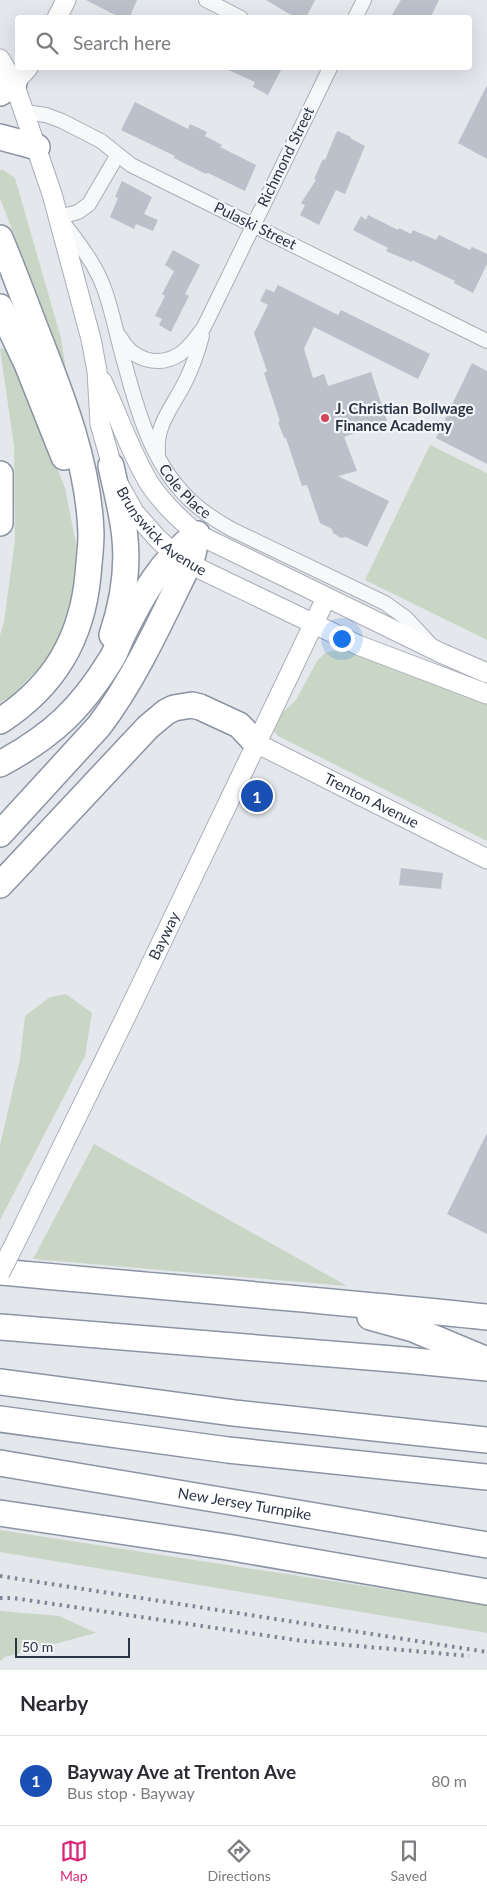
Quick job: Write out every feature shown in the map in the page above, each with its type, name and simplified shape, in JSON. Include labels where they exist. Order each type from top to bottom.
[{"type":"highway","points":[[0,136],[37,146]]},
{"type":"highway","points":[[0,238],[54,377],[76,446],[90,517],[91,536],[83,609],[70,644],[54,673],[22,706],[0,721]]},
{"type":"highway","points":[[0,307],[41,398],[68,471],[80,519],[88,575]]},
{"type":"highway","points":[[90,688],[113,631],[124,577],[125,540],[111,466]]},
{"type":"highway","points":[[0,474],[0,522]]},
{"type":"highway","points":[[0,834],[108,714],[138,662],[181,558],[196,534]]},
{"type":"highway","points":[[0,764],[52,732],[71,714],[112,657],[150,584],[181,558]]},
{"type":"highway","points":[[0,886],[148,726],[166,712],[174,708],[192,705],[208,709],[239,725],[256,744]]},
{"type":"highway","points":[[0,1272],[292,1300],[345,1302],[487,1317]]},
{"type":"highway","points":[[292,1300],[385,1320],[453,1345],[487,1360]]},
{"type":"highway","points":[[0,1327],[487,1368]]},
{"type":"highway","points":[[0,1382],[234,1413],[487,1440]]},
{"type":"highway","points":[[0,1419],[228,1450],[487,1477]]},
{"type":"highway","name":"New Jersey Turnpike","points":[[0,1463],[487,1545]]},
{"type":"highway","points":[[0,1513],[227,1547],[487,1592]]},
{"type":"highway","points":[[348,1567],[444,1576],[487,1575]]},
{"type":"street","points":[[58,15],[66,0]]},
{"type":"street","points":[[206,0],[235,15]]},
{"type":"street","points":[[356,15],[364,0]]},
{"type":"street","name":"Brunswick Avenue","points":[[0,59],[14,81],[59,217],[84,310],[97,371],[100,424],[111,466],[124,496],[134,512],[157,538],[181,558],[314,625]]},
{"type":"street","name":"Richmond Street","points":[[159,458],[158,438],[160,429],[191,370],[204,327],[329,70]]},
{"type":"street","name":"Pulaski Street","points":[[25,112],[54,117],[101,142],[131,166],[487,341]]},
{"type":"street","points":[[59,217],[78,212],[89,204],[117,156]]},
{"type":"street","name":"Cole Place","points":[[59,217],[95,268],[104,289],[137,405],[159,458],[172,480],[186,497],[211,518],[231,529],[385,604],[406,618],[441,653]]},
{"type":"street","name":"Richmond Street","points":[[115,328],[132,352],[147,360],[155,361],[172,358],[180,354],[194,341],[204,327]]},
{"type":"street","name":"Brunswick Avenue","points":[[97,371],[134,454],[150,484],[171,511],[196,534],[326,598]]},
{"type":"street","name":"Cole Place","points":[[326,598],[487,673]]},
{"type":"street","name":"Bayway","points":[[0,1272],[131,1006],[326,598]]},
{"type":"street","points":[[314,625],[382,655],[487,694]]},
{"type":"street","name":"Trenton Avenue","points":[[256,744],[487,859]]},
{"type":"green space","points":[[2,169],[15,178],[61,338],[66,370],[0,198],[0,171]]},
{"type":"green space","points":[[10,347],[65,488],[76,544],[74,593],[61,636],[43,664],[12,696],[0,702],[0,635],[4,622],[15,540],[14,446],[0,349]]},
{"type":"green space","points":[[430,445],[487,473],[487,640],[365,580]]},
{"type":"green space","points":[[336,650],[348,651],[487,704],[487,841],[278,736],[274,731],[274,724],[278,717],[296,700],[317,661],[325,653]]},
{"type":"green space","points":[[66,994],[92,1013],[85,1056],[0,1220],[0,1145],[20,1059],[25,1016],[50,997]]},
{"type":"green space","points":[[94,1144],[347,1286],[33,1259]]},
{"type":"green space","points":[[0,1530],[487,1605],[487,1633],[0,1552]]},
{"type":"green space","points":[[0,1611],[59,1616],[96,1633],[5,1657],[0,1661]]},
{"type":"building","points":[[86,0],[137,0],[130,15],[115,15]]},
{"type":"building","points":[[266,0],[315,0],[308,15],[291,15]]},
{"type":"building","points":[[401,0],[439,0],[432,15],[392,15]]},
{"type":"building","points":[[228,70],[281,70],[268,95],[253,87],[255,82]]},
{"type":"building","points":[[487,85],[487,159],[458,143]]},
{"type":"building","points":[[135,102],[188,129],[190,124],[207,132],[205,136],[222,145],[220,147],[256,165],[245,191],[208,173],[206,174],[174,158],[175,156],[121,130]]},
{"type":"building","points":[[338,131],[365,146],[345,194],[336,190],[319,225],[300,215],[305,205],[301,203],[316,180],[314,179]]},
{"type":"building","points":[[122,181],[152,197],[144,214],[158,220],[153,231],[136,224],[134,229],[110,217],[118,198],[115,197]]},
{"type":"building","points":[[368,215],[398,230],[399,228],[411,234],[413,230],[436,240],[439,235],[470,250],[472,247],[487,254],[487,264],[473,293],[454,283],[455,281],[412,260],[412,262],[386,251],[388,248],[353,230],[361,216],[366,220]]},
{"type":"building","points":[[173,250],[200,265],[185,294],[189,296],[171,332],[159,325],[162,319],[155,316],[165,296],[162,294],[174,271],[165,265]]},
{"type":"building","points":[[278,285],[338,315],[341,310],[430,354],[418,379],[314,327],[304,349],[313,378],[324,374],[328,386],[371,372],[387,421],[344,437],[357,471],[338,476],[389,501],[367,547],[346,537],[341,538],[333,533],[332,529],[320,523],[307,485],[302,486],[286,438],[284,438],[278,422],[280,421],[264,373],[267,371],[254,333],[268,305],[260,301],[266,289],[274,292]]},
{"type":"building","points":[[472,363],[487,371],[487,464],[436,438]]},
{"type":"building","points":[[401,868],[443,873],[441,889],[399,885]]},
{"type":"building","points":[[487,1133],[487,1234],[447,1214]]},
{"type":"railway","points":[[0,1576],[487,1652]]},
{"type":"railway","points":[[0,1598],[13,1598],[303,1641],[469,1656]]},
{"type":"place","name":"J. Christian Bollwage Finance Academy","points":[[325,418]]},
{"type":"place","name":"Bayway Ave at Trenton Ave","points":[[257,796]]}]
